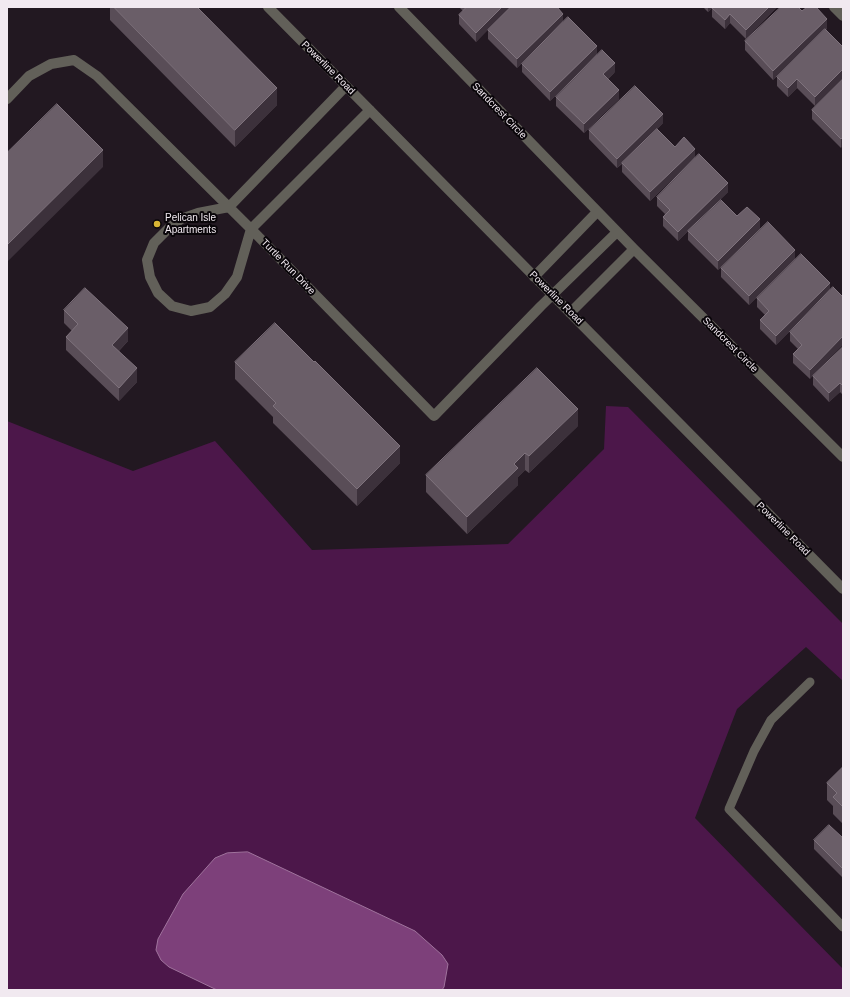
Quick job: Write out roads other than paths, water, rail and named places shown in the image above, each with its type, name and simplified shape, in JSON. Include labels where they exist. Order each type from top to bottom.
[{"type":"street","name":"Powerline Road","points":[[268,7],[843,589]]},
{"type":"street","name":"Sandcrest Circle","points":[[399,7],[617,232],[843,457]]},
{"type":"street","points":[[834,7],[843,16]]},
{"type":"street","name":"Turtle Run Drive","points":[[7,99],[29,76],[51,64],[74,60],[97,76],[251,229],[434,416],[553,295]]},
{"type":"street","points":[[346,86],[229,207],[181,218],[154,243],[147,260],[150,277],[158,293],[172,306],[191,311],[210,307],[225,294],[237,277],[251,229],[370,110]]},
{"type":"street","points":[[534,277],[598,212]]},
{"type":"street","points":[[553,295],[617,232]]},
{"type":"street","points":[[570,313],[634,249]]},
{"type":"lane","points":[[810,682],[771,720],[754,751],[729,809],[843,927]]},
{"type":"place","name":"Pelican Isle Apartments","points":[[157,224]]}]
